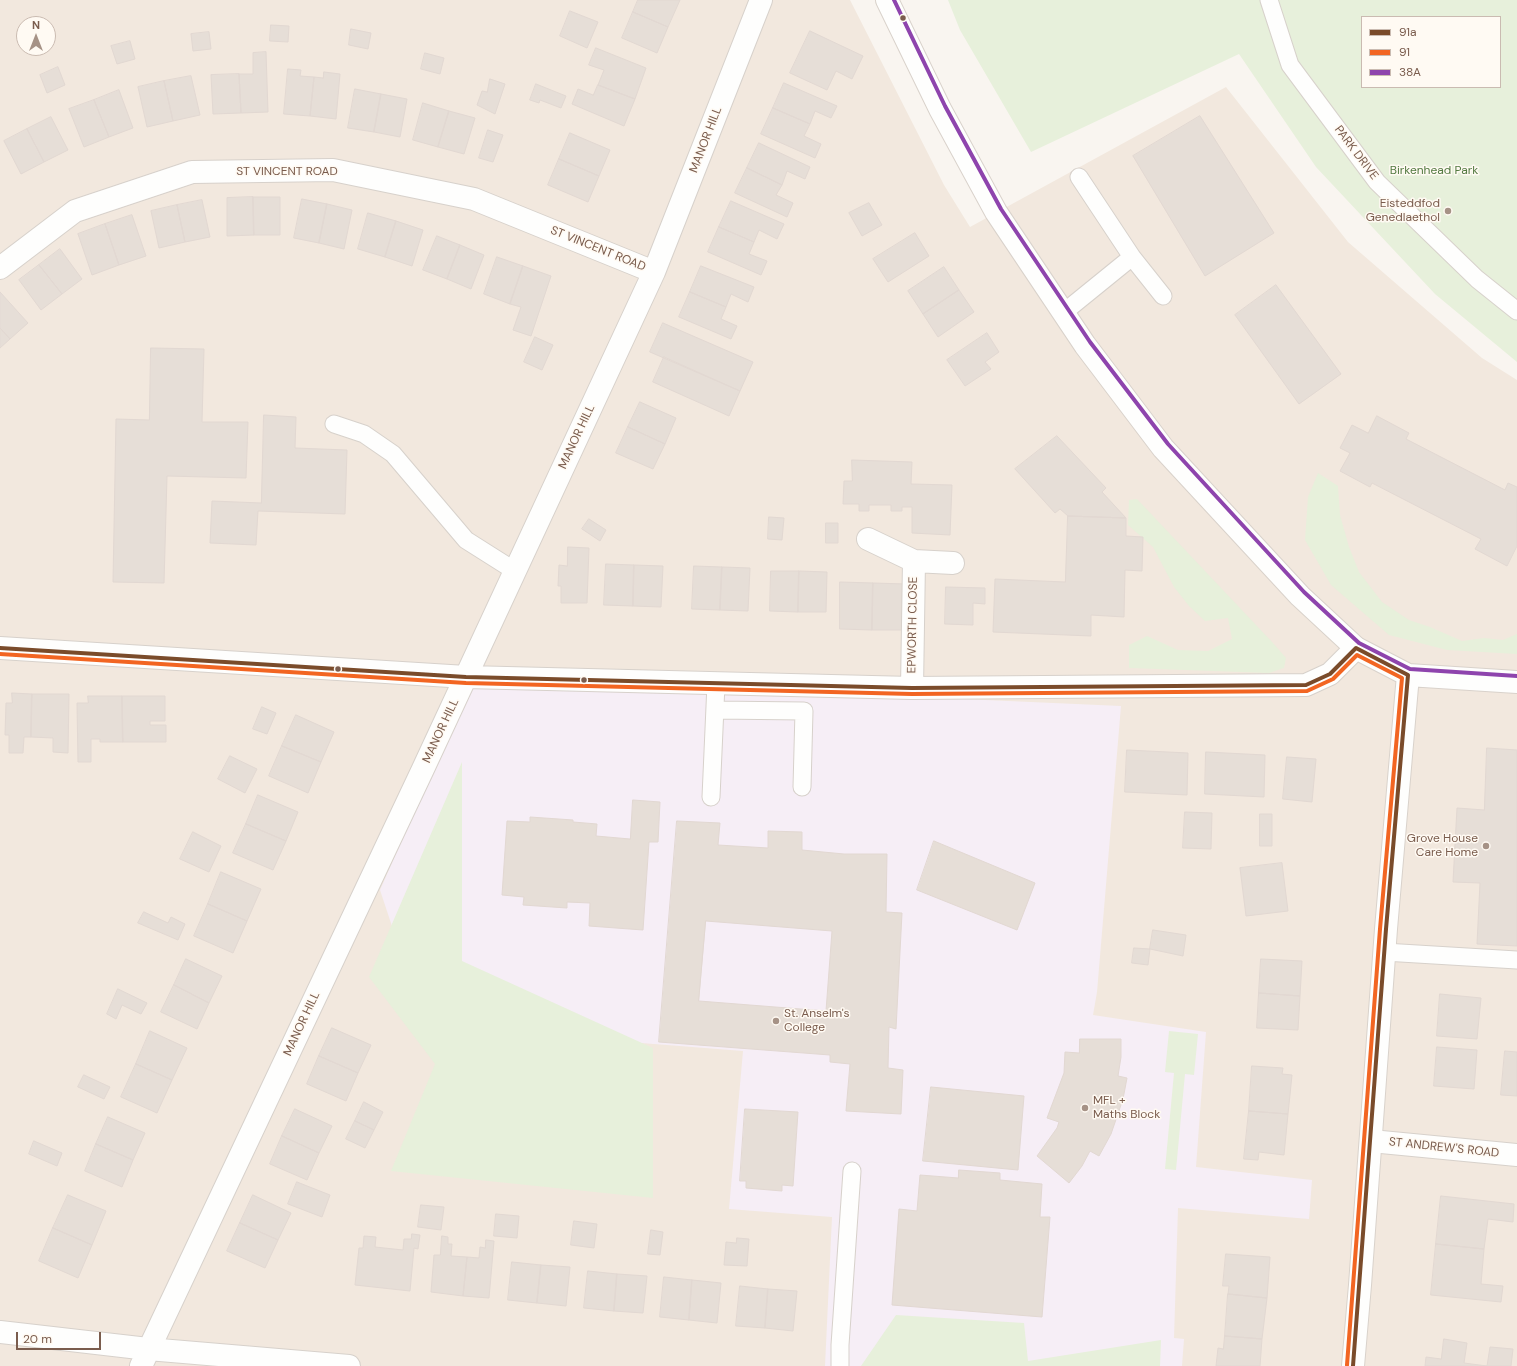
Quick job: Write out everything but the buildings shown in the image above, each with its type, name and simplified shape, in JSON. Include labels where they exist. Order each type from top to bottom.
[{"type":"street","name":"MANOR HILL","points":[[144,1357],[466,677],[654,272],[760,0]]},
{"type":"street","points":[[887,0],[940,109],[996,212],[1085,345],[1163,448],[1300,596],[1356,648],[1408,675],[1517,682]]},
{"type":"street","name":"ST VINCENT ROAD","points":[[0,268],[75,211],[192,172],[333,170],[474,199],[654,272]]},
{"type":"street","name":"EPWORTH CLOSE","points":[[868,539],[914,561],[953,563]]},
{"type":"street","name":"EPWORTH CLOSE","points":[[912,688],[914,561]]},
{"type":"street","points":[[0,648],[466,677],[912,688],[1306,686],[1330,674],[1356,648]]},
{"type":"street","points":[[1353,1366],[1384,952],[1408,675]]},
{"type":"street","name":"ST ANDREW'S ROAD","points":[[1370,1141],[1517,1155]]},
{"type":"street","points":[[0,1332],[144,1357],[349,1366]]},
{"type":"lane","name":"PARK DRIVE","points":[[1269,0],[1290,65],[1377,182],[1477,279],[1517,311]]},
{"type":"lane","points":[[1079,177],[1132,257],[1163,296]]},
{"type":"lane","points":[[1063,313],[1132,257]]},
{"type":"lane","points":[[334,424],[364,434],[393,454],[466,540],[515,571]]},
{"type":"lane","points":[[711,797],[716,684]]},
{"type":"lane","points":[[715,710],[804,711],[802,787]]},
{"type":"lane","points":[[1384,952],[1517,960]]},
{"type":"lane","points":[[840,1366],[840,1345],[852,1171]]},
{"type":"shaded area","points":[[0,0],[850,0],[944,185],[970,227],[1226,87],[1348,242],[1482,358],[1517,380],[1517,1366],[0,1366]]},
{"type":"shaded area","name":"St. Anselm's College","points":[[470,685],[963,699],[1121,706],[1097,992],[1093,1015],[1206,1032],[1196,1167],[1312,1180],[1309,1219],[1178,1208],[1174,1338],[1184,1339],[1182,1366],[825,1366],[832,1217],[729,1209],[743,1051],[425,1026],[380,890]]},
{"type":"green space","name":"Birkenhead Park","points":[[948,0],[1517,0],[1517,362],[1435,294],[1316,167],[1239,54],[1031,152],[960,30]]},
{"type":"green space","points":[[1318,473],[1338,486],[1340,515],[1349,547],[1359,572],[1382,602],[1409,620],[1430,627],[1462,641],[1484,638],[1503,640],[1517,634],[1517,654],[1447,650],[1389,635],[1331,585],[1305,540],[1308,497]]},
{"type":"green space","points":[[1137,499],[1273,643],[1286,658],[1284,668],[1269,673],[1129,668],[1129,645],[1147,636],[1178,650],[1208,651],[1232,639],[1228,618],[1205,621],[1189,606],[1174,587],[1153,547],[1128,525],[1129,500]]},
{"type":"green space","points":[[462,762],[462,961],[653,1048],[653,1198],[391,1171],[435,1064],[369,977]]},
{"type":"green space","points":[[1169,1031],[1198,1034],[1194,1075],[1185,1074],[1176,1170],[1165,1169],[1174,1073],[1165,1072]]},
{"type":"green space","points":[[896,1315],[1024,1323],[1028,1361],[1161,1340],[1160,1366],[861,1366]]},
{"type":"transit line","name":"38A","points":[[894,0],[945,106],[1001,209],[1090,342],[1168,444],[1304,592],[1359,643],[1410,669],[1517,676]]},
{"type":"transit line","name":"91a","points":[[0,648],[466,677],[912,688],[1306,685],[1330,674],[1356,648],[1408,675],[1386,929],[1353,1366]]},
{"type":"transit line","name":"91","points":[[0,654],[466,683],[912,694],[1307,691],[1333,679],[1357,655],[1402,678],[1380,929],[1347,1365]]},
{"type":"place","name":"Eisteddfod Genedlaethol","points":[[1448,211]]},
{"type":"place","name":"Grove House Care Home","points":[[1486,846]]},
{"type":"place","name":"St. Anselm's College","points":[[776,1021]]},
{"type":"place","name":"MFL + Maths Block","points":[[1085,1108]]}]
